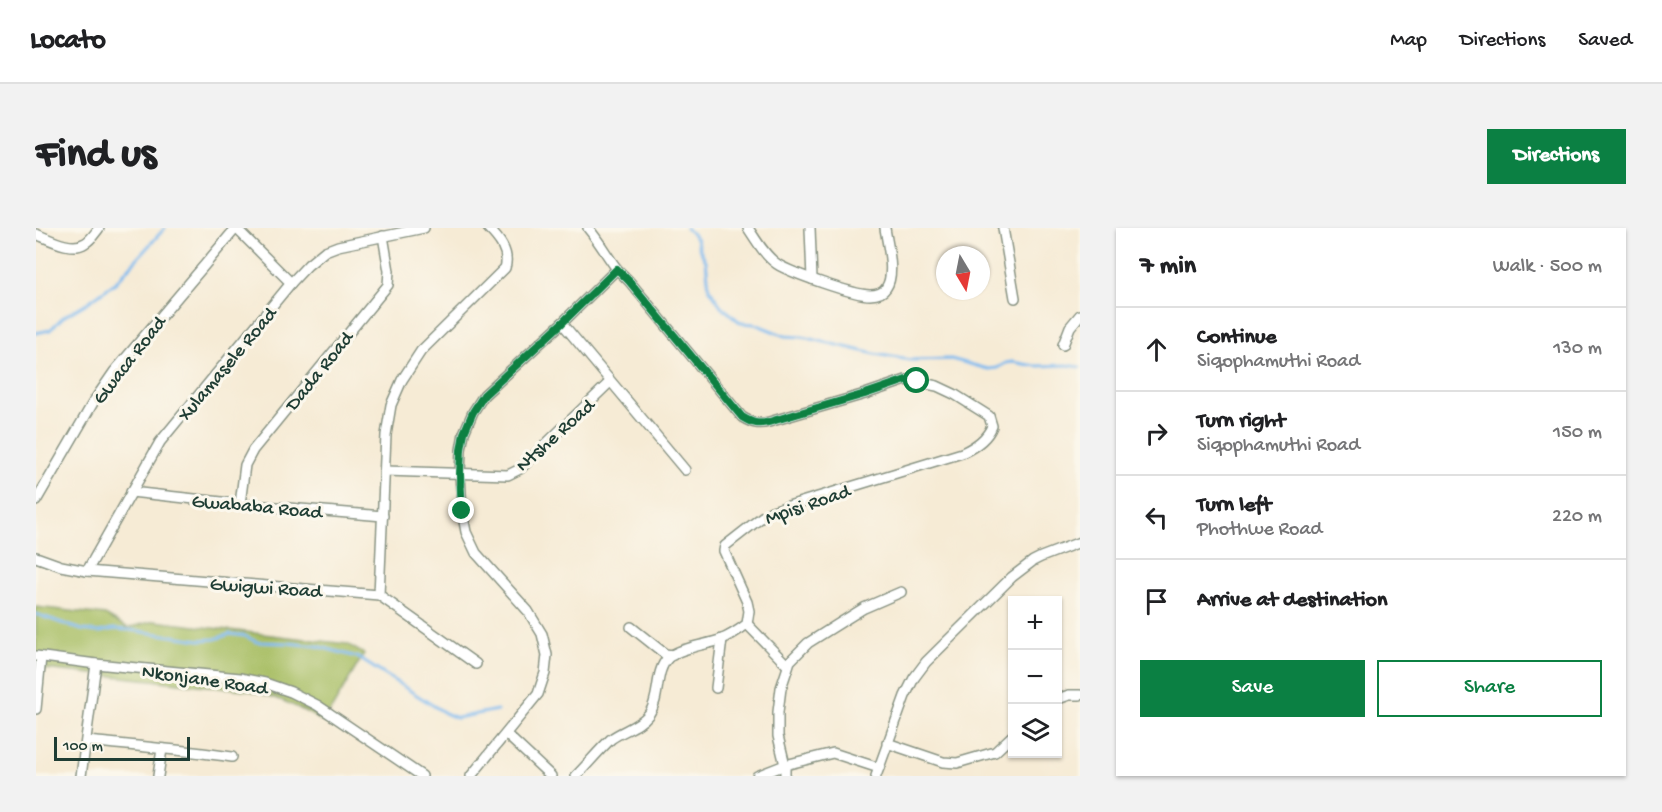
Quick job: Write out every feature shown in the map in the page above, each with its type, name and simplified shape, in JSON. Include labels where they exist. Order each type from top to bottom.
[{"type":"street","points":[[38,228],[36,233],[77,246],[85,243],[99,228]]},
{"type":"street","points":[[236,228],[291,283]]},
{"type":"street","name":"Gwaca Road","points":[[36,501],[94,401],[114,372],[236,228]]},
{"type":"street","name":"Xulamasele Road","points":[[87,571],[160,442],[308,265],[325,251],[338,246],[424,228]]},
{"type":"street","points":[[476,664],[379,595],[386,435],[391,405],[402,380],[421,351],[505,268],[507,261],[504,249],[488,228]]},
{"type":"street","points":[[471,776],[538,694],[545,673],[547,655],[542,633],[528,611],[476,554],[466,532],[462,511],[460,474],[464,433],[473,412],[484,395],[617,269],[588,228]]},
{"type":"street","points":[[748,228],[779,266],[812,279],[867,295],[880,293],[886,289],[888,283],[891,269],[885,228]]},
{"type":"street","points":[[810,228],[812,279]]},
{"type":"street","points":[[1004,228],[1016,298]]},
{"type":"street","name":"Dada Road","points":[[240,504],[245,465],[252,450],[388,285],[389,272],[383,236]]},
{"type":"street","name":"Mpisi Road","points":[[617,269],[742,417],[752,423],[769,422],[906,380],[937,386],[989,416],[992,426],[985,438],[974,448],[943,461],[772,511],[725,546],[724,551],[747,602],[749,611],[747,624]]},
{"type":"street","points":[[1063,345],[1070,327],[1080,315]]},
{"type":"street","points":[[562,323],[684,470]]},
{"type":"street","name":"Ntshe Road","points":[[385,471],[502,476],[520,469],[610,382]]},
{"type":"street","name":"Gwababa Road","points":[[131,492],[383,516]]},
{"type":"street","points":[[757,776],[785,765],[836,753],[877,772],[905,696],[914,678],[927,662],[1012,577],[1041,556],[1080,542]]},
{"type":"street","name":"Gwigwi Road","points":[[36,557],[87,571],[379,595]]},
{"type":"street","points":[[784,776],[785,765],[778,736],[778,712],[781,688],[792,657],[821,634],[864,608],[901,592]]},
{"type":"street","points":[[576,776],[611,740],[644,719],[655,701],[661,669],[673,655],[722,639],[747,624],[788,666]]},
{"type":"street","points":[[632,627],[665,654],[673,655]]},
{"type":"street","points":[[716,688],[722,639]]},
{"type":"street","points":[[36,709],[39,656]]},
{"type":"street","name":"Nkonjane Road","points":[[39,656],[240,678],[265,683],[291,692],[316,705],[422,776]]},
{"type":"street","points":[[81,776],[96,664]]},
{"type":"street","points":[[1062,698],[1080,695]]},
{"type":"street","points":[[506,734],[551,776]]},
{"type":"street","points":[[887,743],[943,762],[957,763],[995,752],[1008,740]]},
{"type":"street","points":[[87,741],[188,750],[232,757]]},
{"type":"street","points":[[158,776],[162,749]]},
{"type":"green space","points":[[36,607],[105,615],[128,628],[154,621],[347,644],[364,654],[324,722],[287,703],[247,690],[36,668]]},
{"type":"waterway","points":[[36,333],[50,330],[63,317],[115,283],[165,228]]},
{"type":"waterway","points":[[686,228],[696,238],[706,261],[709,288],[721,306],[741,323],[755,324],[785,336],[803,337],[910,360],[951,359],[988,369],[1012,362],[1036,366],[1080,367]]},
{"type":"waterway","points":[[36,614],[82,630],[99,632],[114,629],[130,630],[200,640],[215,639],[230,634],[245,636],[257,642],[317,646],[357,657],[445,713],[457,718],[497,710]]},
{"type":"route","points":[[462,511],[461,450],[464,433],[473,412],[484,395],[617,269],[742,417],[752,423],[769,422],[906,380],[917,381]]}]
